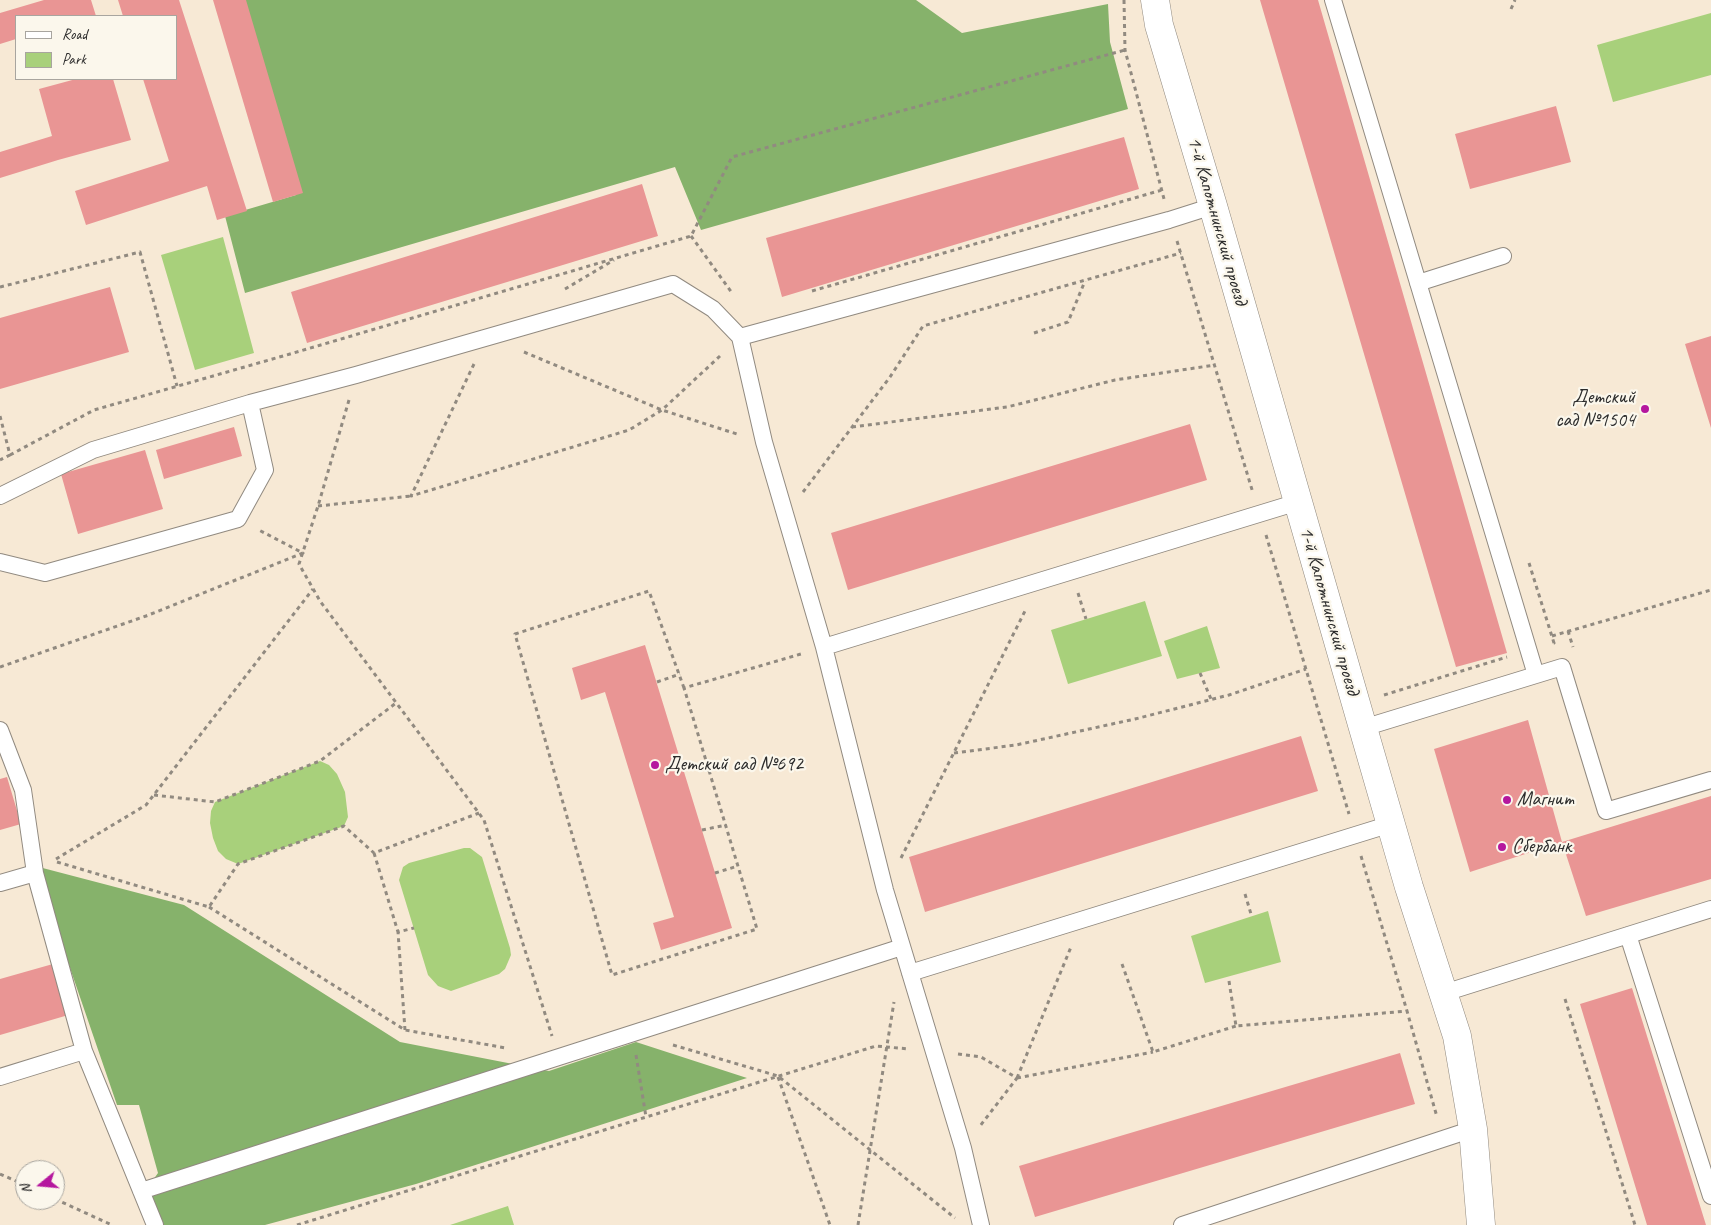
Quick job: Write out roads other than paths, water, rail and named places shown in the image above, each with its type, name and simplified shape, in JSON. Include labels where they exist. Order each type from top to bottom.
[{"type":"street","name":"1-й Капотнинский проезд","points":[[1155,0],[1159,25],[1213,206],[1362,728],[1457,1036],[1473,1129],[1481,1225]]},
{"type":"lane","points":[[1333,0],[1536,675]]},
{"type":"lane","points":[[740,337],[1169,220],[1213,206]]},
{"type":"lane","points":[[1418,283],[1503,256]]},
{"type":"lane","points":[[0,496],[93,450],[250,403],[356,375],[673,284],[714,309],[740,337],[764,442],[784,516],[824,647],[885,890],[964,1148],[981,1225]]},
{"type":"lane","points":[[0,562],[45,573],[238,519],[264,470],[250,403]]},
{"type":"lane","points":[[824,647],[1298,502]]},
{"type":"lane","points":[[1362,728],[1562,667],[1606,811],[1711,780]]},
{"type":"lane","points":[[0,730],[23,790],[35,873],[84,1051],[154,1225]]},
{"type":"lane","points":[[910,973],[1391,824]]},
{"type":"lane","points":[[0,883],[35,873]]},
{"type":"lane","points":[[1444,993],[1711,909]]},
{"type":"lane","points":[[1628,935],[1711,1196]]},
{"type":"lane","points":[[141,1191],[902,947]]},
{"type":"lane","points":[[0,1077],[84,1051]]},
{"type":"lane","points":[[1182,1225],[1473,1129]]},
{"type":"place","name":"Детский сад №1504","points":[[1645,409]]},
{"type":"place","name":"Детский сад №692","points":[[655,765]]},
{"type":"place","name":"Магнит","points":[[1507,800]]},
{"type":"place","name":"Сбербанк","points":[[1502,847]]}]
